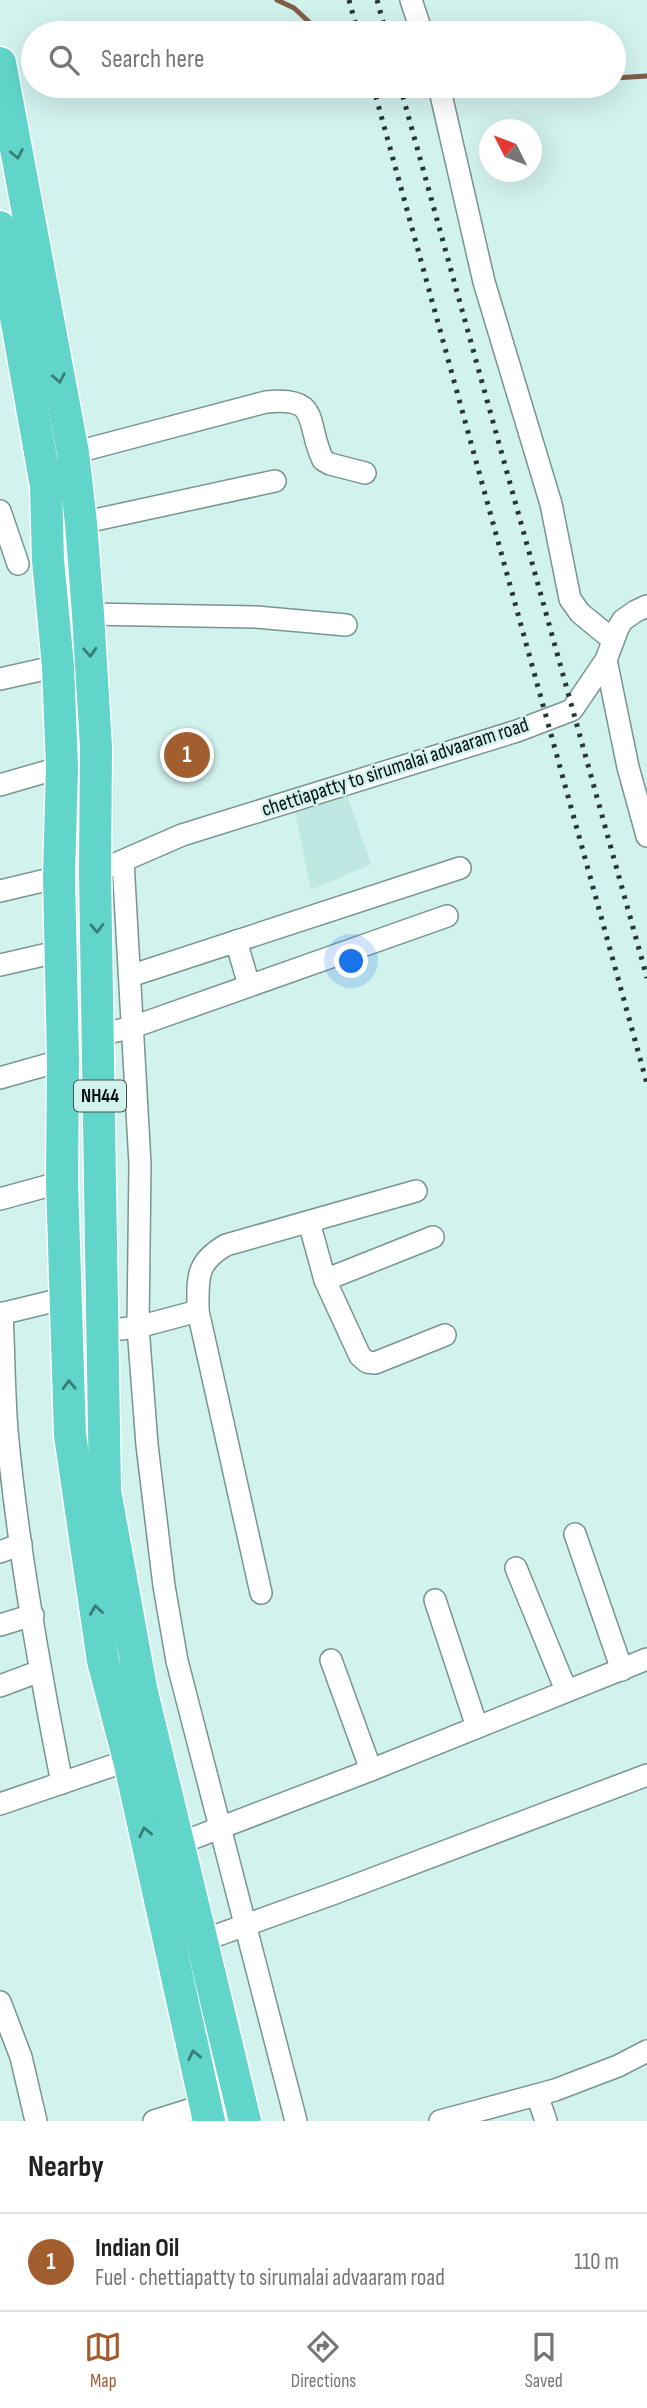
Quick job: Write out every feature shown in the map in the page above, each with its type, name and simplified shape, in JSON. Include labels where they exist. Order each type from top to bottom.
[{"type":"highway","name":"NH44","points":[[0,63],[73,453],[82,523],[96,747],[109,867],[99,1034],[105,1491],[141,1688],[245,2121]]},
{"type":"highway","name":"NH44","points":[[0,227],[46,486],[22,563],[58,666],[62,767],[59,877],[63,1060],[62,1182],[70,1435],[103,1661],[129,1760],[207,2113]]},
{"type":"street","points":[[411,0],[418,21]]},
{"type":"street","points":[[442,98],[484,282],[551,504],[570,599],[609,650],[628,767],[647,836]]},
{"type":"street","points":[[73,453],[266,402],[287,400],[298,402],[306,409],[323,460],[365,473]]},
{"type":"street","points":[[82,523],[275,481]]},
{"type":"street","points":[[0,511],[22,563]]},
{"type":"street","name":"chettiapatty to sirumalai advaaram road","points":[[109,867],[182,835],[517,731],[572,710],[609,650],[623,620],[647,606]]},
{"type":"street","points":[[88,614],[256,617],[345,625]]},
{"type":"street","points":[[0,679],[58,666]]},
{"type":"street","points":[[0,785],[62,767]]},
{"type":"street","points":[[109,867],[130,976],[140,1164],[138,1327],[147,1445],[164,1586],[177,1661],[296,2121]]},
{"type":"street","points":[[130,976],[460,868]]},
{"type":"street","points":[[0,891],[59,877]]},
{"type":"street","points":[[99,1034],[133,1027],[447,916]]},
{"type":"street","points":[[236,941],[249,985]]},
{"type":"street","points":[[0,965],[61,951]]},
{"type":"street","points":[[0,1078],[63,1060]]},
{"type":"street","points":[[0,1199],[62,1182]]},
{"type":"street","points":[[261,1593],[198,1311],[198,1275],[202,1264],[226,1245],[416,1191]]},
{"type":"street","points":[[309,1222],[325,1280],[360,1356],[367,1362],[375,1363],[445,1335]]},
{"type":"street","points":[[325,1280],[433,1237]]},
{"type":"street","points":[[62,1783],[40,1671],[4,1431],[1,1314],[66,1298]]},
{"type":"street","points":[[103,1331],[138,1327],[198,1311]]},
{"type":"street","points":[[575,1534],[622,1670]]},
{"type":"street","points":[[0,1552],[21,1544]]},
{"type":"street","points":[[516,1568],[566,1690]]},
{"type":"street","points":[[435,1600],[477,1727]]},
{"type":"street","points":[[0,1625],[33,1615]]},
{"type":"street","points":[[178,1844],[371,1770],[647,1658]]},
{"type":"street","points":[[331,1660],[371,1770]]},
{"type":"street","points":[[0,1686],[40,1671]]},
{"type":"street","points":[[0,1804],[129,1760]]},
{"type":"street","points":[[201,1941],[647,1775]]},
{"type":"street","points":[[0,2002],[21,2057],[36,2121]]},
{"type":"street","points":[[440,2121],[537,2095],[618,2066],[647,2051]]},
{"type":"street","points":[[537,2095],[547,2121]]},
{"type":"street","points":[[154,2121],[207,2113]]},
{"type":"shaded area","points":[[345,790],[371,864],[311,890],[294,807]]},
{"type":"waterway","points":[[277,0],[294,8],[308,21]]},
{"type":"waterway","points":[[626,77],[647,76]]},
{"type":"railway","points":[[349,0],[355,21]]},
{"type":"railway","points":[[377,0],[383,21]]},
{"type":"railway","points":[[376,98],[647,1084]]},
{"type":"railway","points":[[403,98],[647,978]]},
{"type":"place","name":"Indian Oil","points":[[187,755]]}]
